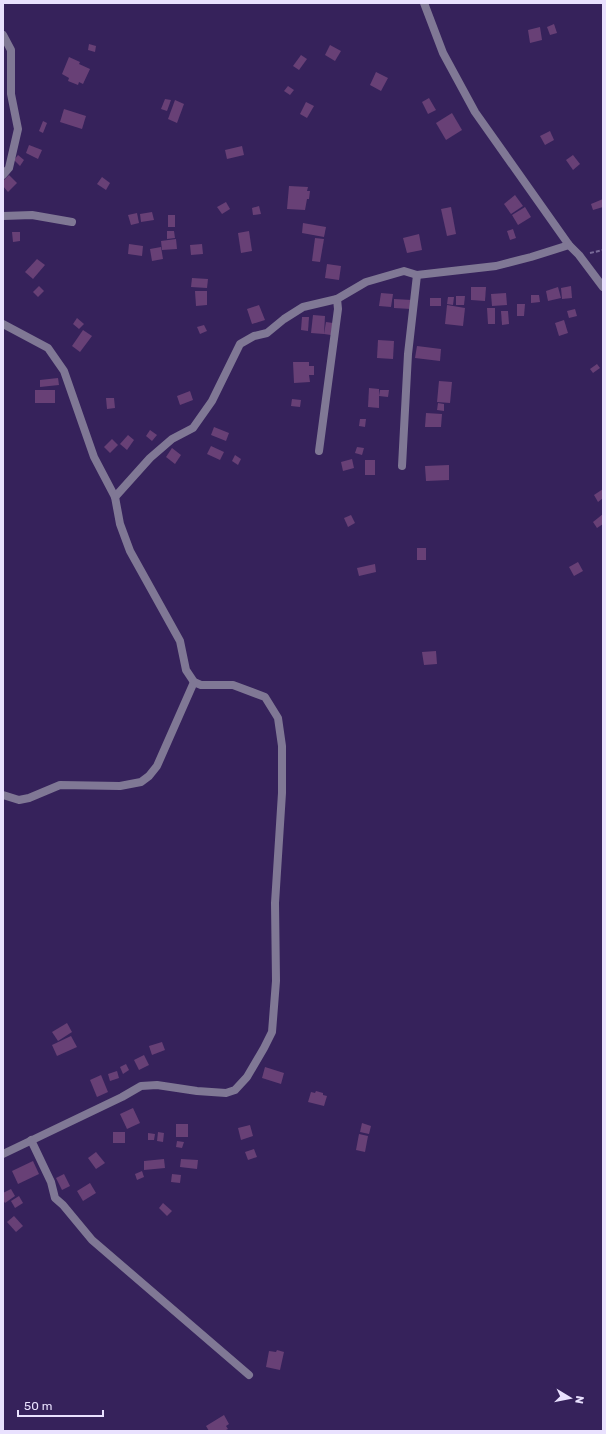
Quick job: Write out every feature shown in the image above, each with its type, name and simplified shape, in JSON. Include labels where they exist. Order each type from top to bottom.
[{"type":"street","points":[[424,3],[443,53],[475,112],[569,245],[579,255],[603,287]]},
{"type":"street","points":[[3,35],[11,50],[11,94],[18,129],[10,168],[3,175]]},
{"type":"street","points":[[3,216],[32,215],[72,222]]},
{"type":"street","points":[[115,496],[150,458],[172,439],[193,428],[212,401],[240,344],[254,336],[266,333],[303,307],[337,299],[366,282],[404,271],[417,275],[496,266],[569,245]]},
{"type":"street","points":[[402,466],[408,354],[417,275]]},
{"type":"street","points":[[319,451],[338,309],[337,299]]},
{"type":"street","points":[[3,324],[48,348],[64,371],[94,458],[115,496],[120,524],[130,551],[180,642],[186,670],[194,682],[201,685],[234,685],[265,697],[278,718],[282,746],[282,793],[275,903],[276,981],[272,1032],[247,1077],[235,1090],[226,1093],[197,1091],[157,1085],[141,1086],[3,1154]]},
{"type":"street","points":[[3,795],[19,800],[29,798],[60,784],[120,786],[141,782],[149,776],[157,766],[194,682]]},
{"type":"street","points":[[31,1140],[51,1182],[55,1198],[63,1205],[92,1240],[249,1375]]},
{"type":"building","points":[[554,24],[557,33],[550,35],[547,27]]},
{"type":"building","points":[[540,27],[542,40],[530,43],[528,30]]},
{"type":"building","points":[[89,44],[96,46],[95,52],[88,50]]},
{"type":"building","points":[[330,45],[341,51],[335,61],[325,55]]},
{"type":"building","points":[[301,55],[307,59],[299,70],[293,66]]},
{"type":"building","points":[[69,57],[90,69],[83,84],[79,82],[78,85],[68,81],[69,78],[62,74]]},
{"type":"building","points":[[376,72],[388,78],[381,91],[370,85]]},
{"type":"building","points":[[288,86],[294,90],[290,95],[284,91]]},
{"type":"building","points":[[429,98],[436,110],[428,114],[422,102]]},
{"type":"building","points":[[165,99],[171,100],[167,111],[161,109]]},
{"type":"building","points":[[175,100],[184,104],[177,123],[168,119]]},
{"type":"building","points":[[306,102],[314,106],[307,118],[300,114]]},
{"type":"building","points":[[64,109],[86,116],[82,129],[60,122]]},
{"type":"building","points":[[452,113],[462,130],[446,140],[436,123]]},
{"type":"building","points":[[43,121],[47,123],[43,133],[39,131]]},
{"type":"building","points":[[550,131],[554,140],[545,145],[540,136]]},
{"type":"building","points":[[29,145],[42,150],[38,159],[26,153]]},
{"type":"building","points":[[242,146],[244,155],[227,159],[225,150]]},
{"type":"building","points":[[18,155],[24,160],[20,166],[14,160]]},
{"type":"building","points":[[573,155],[580,164],[573,170],[566,160]]},
{"type":"building","points":[[9,175],[17,183],[8,192],[3,186],[3,181]]},
{"type":"building","points":[[102,177],[110,183],[106,190],[97,184]]},
{"type":"building","points":[[289,186],[308,187],[307,191],[310,191],[309,199],[307,199],[305,210],[287,209]]},
{"type":"building","points":[[515,195],[523,206],[511,214],[504,204]]},
{"type":"building","points":[[603,199],[603,207],[593,210],[591,204]]},
{"type":"building","points":[[226,202],[230,209],[222,214],[217,207]]},
{"type":"building","points":[[259,206],[261,214],[253,215],[252,208]]},
{"type":"building","points":[[451,207],[456,234],[447,236],[441,209]]},
{"type":"building","points":[[525,207],[531,217],[518,225],[512,215]]},
{"type":"building","points":[[152,212],[154,220],[141,222],[140,214]]},
{"type":"building","points":[[137,213],[139,223],[131,225],[128,215]]},
{"type":"building","points":[[168,215],[175,215],[175,227],[168,227]]},
{"type":"building","points":[[303,223],[326,227],[324,237],[302,233]]},
{"type":"building","points":[[513,229],[516,238],[510,240],[507,231]]},
{"type":"building","points":[[167,231],[174,231],[175,238],[167,239]]},
{"type":"building","points":[[249,231],[252,251],[241,253],[238,233]]},
{"type":"building","points":[[12,232],[20,232],[20,241],[13,242]]},
{"type":"building","points":[[419,234],[422,250],[407,253],[403,238]]},
{"type":"building","points":[[315,238],[324,239],[320,262],[312,261]]},
{"type":"building","points":[[176,239],[177,249],[162,250],[161,241]]},
{"type":"building","points":[[129,244],[143,246],[142,256],[128,254]]},
{"type":"building","points":[[202,244],[203,254],[191,255],[190,245]]},
{"type":"building","points":[[161,247],[163,259],[152,261],[150,249]]},
{"type":"building","points":[[37,259],[45,265],[33,279],[25,272]]},
{"type":"building","points":[[327,264],[341,266],[339,280],[325,278]]},
{"type":"building","points":[[192,278],[208,279],[207,288],[191,287]]},
{"type":"building","points":[[39,286],[44,291],[38,297],[33,292]]},
{"type":"building","points":[[571,286],[572,298],[562,299],[561,288]]},
{"type":"building","points":[[471,287],[486,287],[485,301],[471,300]]},
{"type":"building","points":[[558,287],[561,298],[548,301],[546,291]]},
{"type":"building","points":[[195,291],[207,291],[207,305],[196,306]]},
{"type":"building","points":[[381,293],[393,294],[391,307],[379,306]]},
{"type":"building","points":[[506,293],[507,305],[492,306],[491,294]]},
{"type":"building","points":[[531,295],[539,295],[540,302],[531,303]]},
{"type":"building","points":[[456,296],[465,296],[464,305],[456,305]]},
{"type":"building","points":[[448,297],[454,297],[453,305],[447,304]]},
{"type":"building","points":[[430,298],[441,298],[441,306],[430,306]]},
{"type":"building","points":[[394,299],[412,300],[411,309],[394,308]]},
{"type":"building","points":[[517,304],[525,304],[524,316],[517,316]]},
{"type":"building","points":[[259,305],[265,320],[252,324],[247,309]]},
{"type":"building","points":[[447,305],[465,308],[463,326],[445,324]]},
{"type":"building","points":[[487,308],[495,308],[495,324],[488,324]]},
{"type":"building","points":[[575,309],[577,316],[569,318],[567,311]]},
{"type":"building","points":[[501,311],[508,311],[509,324],[502,325]]},
{"type":"building","points":[[313,315],[325,316],[324,334],[311,333]]},
{"type":"building","points":[[302,317],[309,317],[308,331],[301,330]]},
{"type":"building","points":[[77,318],[84,324],[79,329],[73,324]]},
{"type":"building","points":[[564,320],[568,333],[559,336],[555,323]]},
{"type":"building","points":[[326,322],[333,323],[331,335],[324,334]]},
{"type":"building","points":[[204,325],[207,331],[200,334],[197,327]]},
{"type":"building","points":[[83,330],[92,336],[80,352],[72,346]]},
{"type":"building","points":[[378,340],[394,341],[393,359],[377,358]]},
{"type":"building","points":[[417,346],[441,349],[440,361],[415,358]]},
{"type":"building","points":[[293,362],[309,362],[309,366],[314,366],[314,375],[309,375],[310,382],[294,383]]},
{"type":"building","points":[[597,364],[600,368],[593,373],[590,369]]},
{"type":"building","points":[[58,378],[59,385],[40,387],[40,380]]},
{"type":"building","points":[[439,381],[452,382],[450,403],[437,402]]},
{"type":"building","points":[[369,388],[379,389],[379,408],[368,407]]},
{"type":"building","points":[[35,390],[55,390],[55,403],[35,403]]},
{"type":"building","points":[[380,390],[389,390],[388,397],[379,396]]},
{"type":"building","points":[[190,391],[193,400],[180,405],[177,396]]},
{"type":"building","points":[[106,398],[114,398],[115,408],[107,409]]},
{"type":"building","points":[[292,399],[301,400],[300,407],[291,406]]},
{"type":"building","points":[[438,403],[444,404],[444,411],[437,410]]},
{"type":"building","points":[[426,413],[442,414],[441,427],[425,427]]},
{"type":"building","points":[[360,419],[366,419],[365,427],[359,426]]},
{"type":"building","points":[[214,427],[229,433],[226,441],[211,435]]},
{"type":"building","points":[[150,430],[157,435],[152,441],[146,436]]},
{"type":"building","points":[[128,435],[134,440],[127,450],[120,444]]},
{"type":"building","points":[[112,439],[118,445],[110,453],[104,447]]},
{"type":"building","points":[[211,446],[224,452],[220,460],[207,454]]},
{"type":"building","points":[[357,447],[364,448],[362,455],[355,453]]},
{"type":"building","points":[[172,448],[181,455],[175,464],[166,457]]},
{"type":"building","points":[[235,455],[241,459],[238,465],[232,461]]},
{"type":"building","points":[[352,459],[354,468],[343,471],[341,462]]},
{"type":"building","points":[[365,460],[375,460],[375,475],[365,475]]},
{"type":"building","points":[[449,465],[449,480],[426,481],[425,466]]},
{"type":"building","points":[[603,489],[603,498],[598,502],[594,495]]},
{"type":"building","points":[[603,514],[603,524],[597,528],[593,522]]},
{"type":"building","points":[[351,515],[355,523],[348,527],[344,518]]},
{"type":"building","points":[[417,548],[426,548],[426,560],[417,560]]},
{"type":"building","points":[[578,562],[583,571],[574,576],[569,567]]},
{"type":"building","points":[[375,564],[376,572],[359,576],[357,568]]},
{"type":"building","points":[[436,651],[437,664],[424,665],[422,652]]},
{"type":"building","points":[[67,1023],[72,1032],[58,1041],[52,1032]]},
{"type":"building","points":[[71,1036],[77,1047],[57,1056],[52,1045]]},
{"type":"building","points":[[162,1042],[165,1050],[152,1055],[149,1046]]},
{"type":"building","points":[[144,1055],[149,1065],[139,1070],[134,1060]]},
{"type":"building","points":[[126,1064],[129,1070],[123,1074],[120,1067]]},
{"type":"building","points":[[265,1067],[284,1073],[281,1084],[262,1078]]},
{"type":"building","points":[[117,1071],[119,1078],[110,1081],[108,1074]]},
{"type":"building","points":[[101,1075],[108,1092],[97,1097],[90,1080]]},
{"type":"building","points":[[316,1091],[327,1096],[324,1106],[308,1102],[311,1092],[315,1093]]},
{"type":"building","points":[[133,1108],[140,1123],[127,1129],[120,1114]]},
{"type":"building","points":[[362,1123],[371,1126],[369,1134],[360,1132]]},
{"type":"building","points":[[176,1124],[188,1124],[188,1137],[176,1137]]},
{"type":"building","points":[[250,1125],[253,1136],[241,1140],[238,1128]]},
{"type":"building","points":[[113,1132],[125,1132],[125,1143],[113,1143]]},
{"type":"building","points":[[158,1132],[164,1133],[163,1142],[157,1141]]},
{"type":"building","points":[[148,1133],[155,1134],[154,1140],[148,1140]]},
{"type":"building","points":[[359,1134],[368,1136],[365,1152],[356,1150]]},
{"type":"building","points":[[177,1141],[184,1142],[182,1148],[176,1147]]},
{"type":"building","points":[[254,1149],[257,1157],[248,1160],[245,1152]]},
{"type":"building","points":[[96,1152],[105,1163],[96,1169],[88,1158]]},
{"type":"building","points":[[164,1159],[165,1168],[144,1170],[144,1161]]},
{"type":"building","points":[[181,1159],[198,1160],[197,1169],[180,1167]]},
{"type":"building","points":[[33,1161],[39,1174],[18,1184],[12,1171]]},
{"type":"building","points":[[142,1171],[144,1177],[137,1180],[135,1174]]},
{"type":"building","points":[[64,1174],[70,1186],[62,1190],[56,1178]]},
{"type":"building","points":[[172,1174],[181,1175],[180,1183],[171,1182]]},
{"type":"building","points":[[90,1183],[96,1193],[83,1201],[77,1191]]},
{"type":"building","points":[[11,1189],[15,1196],[5,1203],[3,1200],[3,1193]]},
{"type":"building","points":[[19,1196],[23,1203],[15,1208],[11,1201]]},
{"type":"building","points":[[163,1203],[172,1211],[167,1216],[159,1208]]},
{"type":"building","points":[[14,1216],[23,1226],[16,1232],[7,1222]]},
{"type":"building","points":[[277,1350],[284,1352],[280,1370],[266,1367],[269,1351],[276,1352]]},
{"type":"building","points":[[224,1415],[229,1424],[226,1426],[228,1429],[224,1431],[209,1431],[206,1426]]}]
